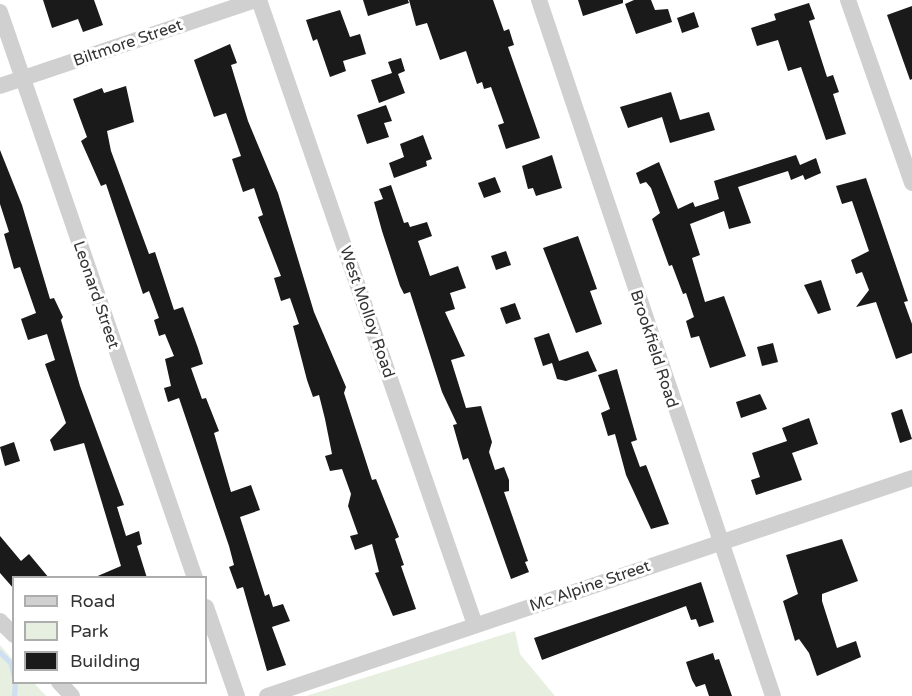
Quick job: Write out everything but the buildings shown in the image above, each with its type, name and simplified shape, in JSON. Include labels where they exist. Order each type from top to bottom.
[{"type":"street","name":"Biltmore Street","points":[[0,87],[258,0]]},
{"type":"street","name":"West Molloy Road","points":[[258,0],[475,625]]},
{"type":"street","name":"Brookfield Road","points":[[539,0],[719,543],[773,696]]},
{"type":"street","points":[[849,0],[912,183]]},
{"type":"street","name":"Leonard Street","points":[[0,12],[194,576]]},
{"type":"street","name":"Mc Alpine Street","points":[[267,696],[912,478]]},
{"type":"street","points":[[207,610],[237,696]]},
{"type":"street","points":[[0,621],[12,633]]},
{"type":"street","points":[[61,684],[72,696]]},
{"type":"green space","points":[[515,631],[520,654],[555,696],[306,696]]},
{"type":"green space","points":[[0,645],[12,659],[12,684],[35,684],[46,696],[0,696]]},
{"type":"waterway","points":[[0,652],[12,667]]},
{"type":"waterway","points":[[14,696],[15,684]]}]
